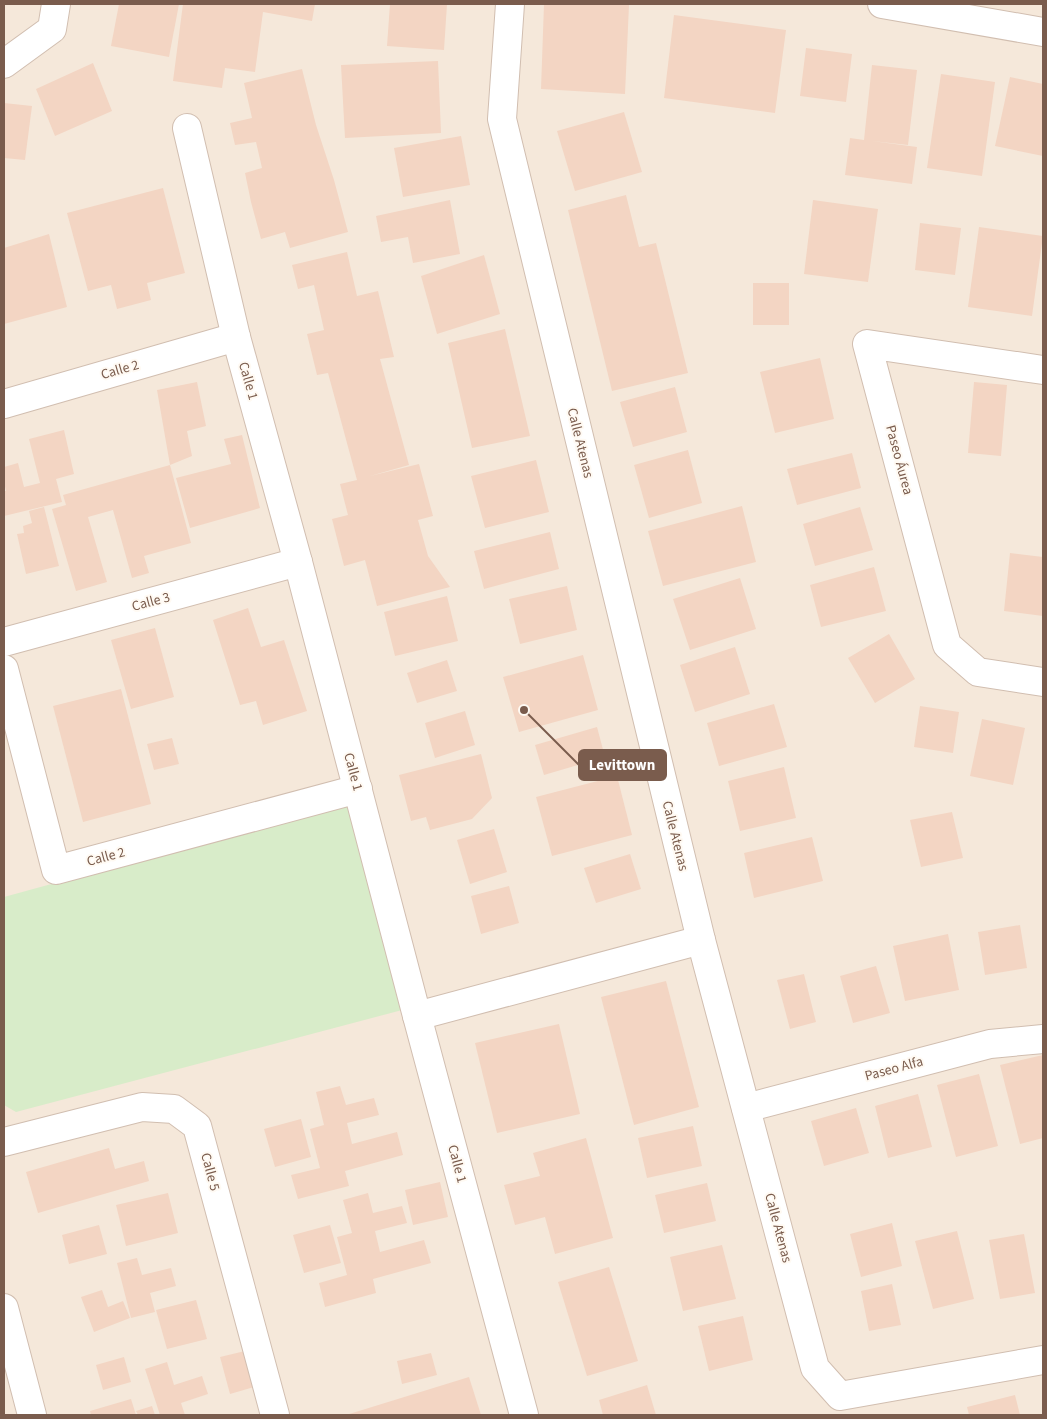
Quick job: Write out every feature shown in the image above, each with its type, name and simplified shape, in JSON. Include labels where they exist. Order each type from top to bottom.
[{"type":"street","points":[[4,64],[52,29],[56,4]]},
{"type":"street","name":"Calle Atenas","points":[[510,4],[502,119],[701,940],[815,1368],[840,1396],[1043,1360]]},
{"type":"street","points":[[882,4],[1043,32]]},
{"type":"street","name":"Calle 1","points":[[187,128],[236,337],[298,562],[524,1415]]},
{"type":"street","name":"Calle 2","points":[[4,404],[236,337]]},
{"type":"street","name":"Paseo Áurea","points":[[1043,370],[867,344],[947,645],[978,672],[1043,682]]},
{"type":"street","name":"Calle 3","points":[[4,642],[298,562]]},
{"type":"street","name":"Calle 2","points":[[4,668],[56,870],[358,790]]},
{"type":"street","points":[[417,1016],[701,940]]},
{"type":"street","name":"Paseo Alfa","points":[[746,1108],[990,1044],[1043,1039]]},
{"type":"street","name":"Calle 5","points":[[4,1142],[142,1107],[174,1110],[197,1126],[275,1415]]},
{"type":"street","points":[[4,1308],[32,1415]]},
{"type":"shaded area","points":[[4,4],[1043,4],[1043,1415],[4,1415]]},
{"type":"green space","points":[[351,802],[406,1009],[16,1112],[4,1105],[4,897]]},
{"type":"building","points":[[119,4],[179,4],[169,57],[111,46]]},
{"type":"building","points":[[183,4],[315,4],[312,21],[263,12],[255,72],[225,68],[222,88],[173,81]]},
{"type":"building","points":[[390,4],[447,4],[444,50],[387,46]]},
{"type":"building","points":[[544,4],[629,5],[625,94],[541,89]]},
{"type":"building","points":[[674,15],[786,30],[775,113],[664,98]]},
{"type":"building","points":[[806,48],[852,54],[846,102],[800,96]]},
{"type":"building","points":[[438,61],[441,133],[345,138],[341,65]]},
{"type":"building","points":[[93,63],[112,111],[55,136],[36,89]]},
{"type":"building","points":[[872,65],[917,70],[908,145],[872,141],[917,147],[912,184],[845,175],[850,138],[864,140]]},
{"type":"building","points":[[302,69],[316,125],[348,232],[290,248],[285,232],[261,239],[245,173],[262,168],[256,142],[235,145],[230,123],[252,118],[244,83]]},
{"type":"building","points":[[941,74],[995,82],[982,176],[927,168]]},
{"type":"building","points":[[1010,77],[1043,84],[1043,156],[995,146]]},
{"type":"building","points":[[4,103],[32,106],[25,160],[4,158]]},
{"type":"building","points":[[624,112],[642,172],[575,191],[557,131]]},
{"type":"building","points":[[461,136],[470,185],[403,197],[394,148]]},
{"type":"building","points":[[163,188],[185,273],[147,283],[151,300],[117,309],[111,285],[88,291],[67,213]]},
{"type":"building","points":[[626,195],[639,247],[656,243],[688,373],[612,391],[568,210]]},
{"type":"building","points":[[450,200],[460,254],[413,263],[408,237],[381,242],[376,216]]},
{"type":"building","points":[[813,200],[878,209],[868,282],[804,274]]},
{"type":"building","points":[[920,223],[961,228],[955,275],[915,270]]},
{"type":"building","points":[[979,227],[1043,236],[1032,316],[968,307]]},
{"type":"building","points":[[49,234],[67,307],[4,324],[4,248]]},
{"type":"building","points":[[347,252],[357,296],[378,291],[394,357],[380,359],[409,465],[370,476],[419,464],[433,516],[418,520],[428,556],[450,587],[377,606],[365,560],[344,566],[332,519],[348,515],[340,484],[357,480],[328,373],[317,375],[307,334],[324,330],[314,285],[298,289],[292,265]]},
{"type":"building","points":[[484,255],[500,314],[437,334],[421,276]]},
{"type":"building","points":[[753,283],[789,283],[789,325],[753,325]]},
{"type":"building","points":[[505,329],[530,436],[472,448],[448,343]]},
{"type":"building","points":[[820,358],[834,419],[775,433],[760,372]]},
{"type":"building","points":[[197,382],[206,426],[187,431],[192,456],[170,465],[157,390]]},
{"type":"building","points":[[974,382],[1007,385],[1001,456],[968,453]]},
{"type":"building","points":[[675,387],[687,432],[633,447],[620,402]]},
{"type":"building","points":[[64,430],[74,474],[56,479],[62,502],[4,516],[4,491],[6,491],[4,467],[18,463],[24,487],[40,483],[29,439]]},
{"type":"building","points":[[242,435],[260,508],[190,528],[176,478],[231,464],[224,439]]},
{"type":"building","points":[[688,450],[702,503],[649,518],[634,465]]},
{"type":"building","points":[[852,453],[861,488],[797,505],[787,469]]},
{"type":"building","points":[[536,460],[549,512],[485,528],[471,476]]},
{"type":"building","points":[[170,465],[191,543],[144,556],[149,573],[132,578],[113,510],[88,517],[107,582],[76,591],[52,509],[66,505],[63,495]]},
{"type":"building","points":[[742,506],[756,562],[663,586],[648,531]]},
{"type":"building","points":[[44,507],[59,566],[26,574],[17,534],[24,533],[23,526],[32,523],[29,511]]},
{"type":"building","points":[[860,507],[873,550],[815,566],[803,524]]},
{"type":"building","points":[[550,532],[559,569],[484,589],[474,551]]},
{"type":"building","points":[[1010,553],[1043,557],[1043,616],[1004,611]]},
{"type":"building","points":[[874,567],[886,611],[821,627],[810,585]]},
{"type":"building","points":[[740,578],[756,629],[690,650],[673,599]]},
{"type":"building","points":[[567,586],[577,630],[520,644],[509,599]]},
{"type":"building","points":[[447,596],[458,641],[395,656],[384,612]]},
{"type":"building","points":[[248,608],[261,647],[284,640],[307,711],[263,725],[256,701],[240,705],[213,620]]},
{"type":"building","points":[[155,628],[174,697],[131,709],[111,640]]},
{"type":"building","points":[[889,634],[915,679],[875,703],[848,658]]},
{"type":"building","points":[[735,647],[750,694],[695,712],[680,665]]},
{"type":"building","points":[[583,655],[598,710],[519,732],[503,677]]},
{"type":"building","points":[[447,660],[457,691],[417,703],[407,673]]},
{"type":"building","points":[[121,689],[151,804],[83,822],[53,706]]},
{"type":"building","points":[[774,704],[787,747],[719,766],[707,723]]},
{"type":"building","points":[[920,706],[959,712],[953,753],[914,747]]},
{"type":"building","points":[[465,711],[475,745],[435,758],[425,723]]},
{"type":"building","points":[[982,719],[1025,728],[1013,785],[970,776]]},
{"type":"building","points":[[597,727],[605,757],[544,775],[535,745]]},
{"type":"building","points":[[172,738],[179,764],[154,770],[147,744]]},
{"type":"building","points":[[481,754],[492,798],[472,819],[430,830],[426,817],[411,821],[399,775]]},
{"type":"building","points":[[784,767],[796,818],[740,831],[728,781]]},
{"type":"building","points":[[617,776],[632,835],[552,856],[536,797]]},
{"type":"building","points":[[952,812],[963,858],[921,867],[910,820]]},
{"type":"building","points":[[494,829],[507,872],[470,884],[457,840]]},
{"type":"building","points":[[812,837],[823,881],[754,898],[744,853]]},
{"type":"building","points":[[630,854],[641,889],[596,903],[584,868]]},
{"type":"building","points":[[509,886],[519,923],[481,934],[471,896]]},
{"type":"building","points":[[1020,925],[1027,968],[985,975],[978,932]]},
{"type":"building","points":[[948,934],[959,990],[905,1001],[893,946]]},
{"type":"building","points":[[876,966],[890,1013],[853,1023],[840,976]]},
{"type":"building","points":[[804,974],[816,1022],[790,1029],[777,980]]},
{"type":"building","points":[[666,981],[699,1107],[634,1125],[601,997]]},
{"type":"building","points":[[559,1024],[580,1114],[497,1133],[475,1043]]},
{"type":"building","points":[[1043,1055],[1043,1138],[1020,1144],[1000,1065]]},
{"type":"building","points":[[979,1074],[998,1146],[956,1157],[937,1085]]},
{"type":"building","points":[[340,1086],[346,1105],[374,1098],[379,1115],[347,1123],[352,1144],[397,1132],[403,1155],[345,1171],[349,1186],[298,1199],[291,1175],[320,1168],[310,1129],[324,1125],[316,1092]]},
{"type":"building","points":[[918,1094],[932,1147],[888,1158],[875,1106]]},
{"type":"building","points":[[856,1108],[869,1153],[824,1166],[811,1121]]},
{"type":"building","points":[[301,1119],[311,1157],[275,1167],[264,1129]]},
{"type":"building","points":[[693,1126],[702,1166],[647,1178],[638,1138]]},
{"type":"building","points":[[586,1138],[613,1238],[555,1254],[545,1217],[515,1225],[504,1185],[540,1176],[533,1153]]},
{"type":"building","points":[[109,1148],[115,1169],[144,1161],[149,1181],[38,1213],[26,1172]]},
{"type":"building","points":[[440,1182],[448,1217],[413,1225],[405,1190]]},
{"type":"building","points":[[707,1183],[716,1221],[664,1233],[655,1195]]},
{"type":"building","points":[[168,1193],[178,1233],[126,1246],[116,1205]]},
{"type":"building","points":[[368,1193],[373,1213],[402,1206],[407,1223],[375,1231],[380,1252],[424,1240],[431,1263],[373,1279],[376,1293],[325,1307],[319,1283],[347,1275],[337,1237],[352,1233],[343,1200]]},
{"type":"building","points":[[892,1223],[902,1266],[861,1277],[850,1234]]},
{"type":"building","points":[[99,1225],[107,1254],[69,1264],[62,1235]]},
{"type":"building","points":[[330,1225],[341,1263],[304,1273],[293,1235]]},
{"type":"building","points":[[957,1231],[974,1299],[933,1309],[915,1241]]},
{"type":"building","points":[[1024,1234],[1035,1293],[1000,1299],[989,1240]]},
{"type":"building","points":[[722,1245],[736,1299],[683,1311],[670,1257]]},
{"type":"building","points":[[137,1258],[142,1275],[171,1268],[176,1286],[150,1293],[155,1312],[131,1318],[117,1263]]},
{"type":"building","points":[[609,1267],[638,1361],[587,1376],[558,1282]]},
{"type":"building","points":[[892,1284],[901,1325],[869,1331],[861,1291]]},
{"type":"building","points":[[102,1290],[108,1307],[123,1301],[130,1318],[94,1332],[81,1297]]},
{"type":"building","points":[[196,1300],[207,1339],[167,1349],[156,1310]]},
{"type":"building","points":[[743,1316],[753,1360],[709,1371],[698,1326]]},
{"type":"building","points":[[245,1351],[254,1387],[230,1394],[220,1357]]},
{"type":"building","points":[[431,1353],[437,1375],[402,1384],[397,1361]]},
{"type":"building","points":[[124,1357],[131,1382],[103,1390],[96,1365]]},
{"type":"building","points":[[167,1362],[174,1385],[202,1376],[208,1394],[181,1403],[185,1415],[160,1415],[145,1369]]},
{"type":"building","points":[[469,1377],[481,1415],[346,1415]]},
{"type":"building","points":[[647,1385],[656,1415],[603,1415],[599,1400]]},
{"type":"building","points":[[1015,1395],[1020,1415],[969,1415],[967,1407]]},
{"type":"building","points":[[131,1399],[136,1415],[91,1415],[90,1411]]},
{"type":"building","points":[[152,1406],[155,1415],[138,1415],[136,1411]]},
{"type":"place","name":"Levittown","points":[[524,710]]}]
